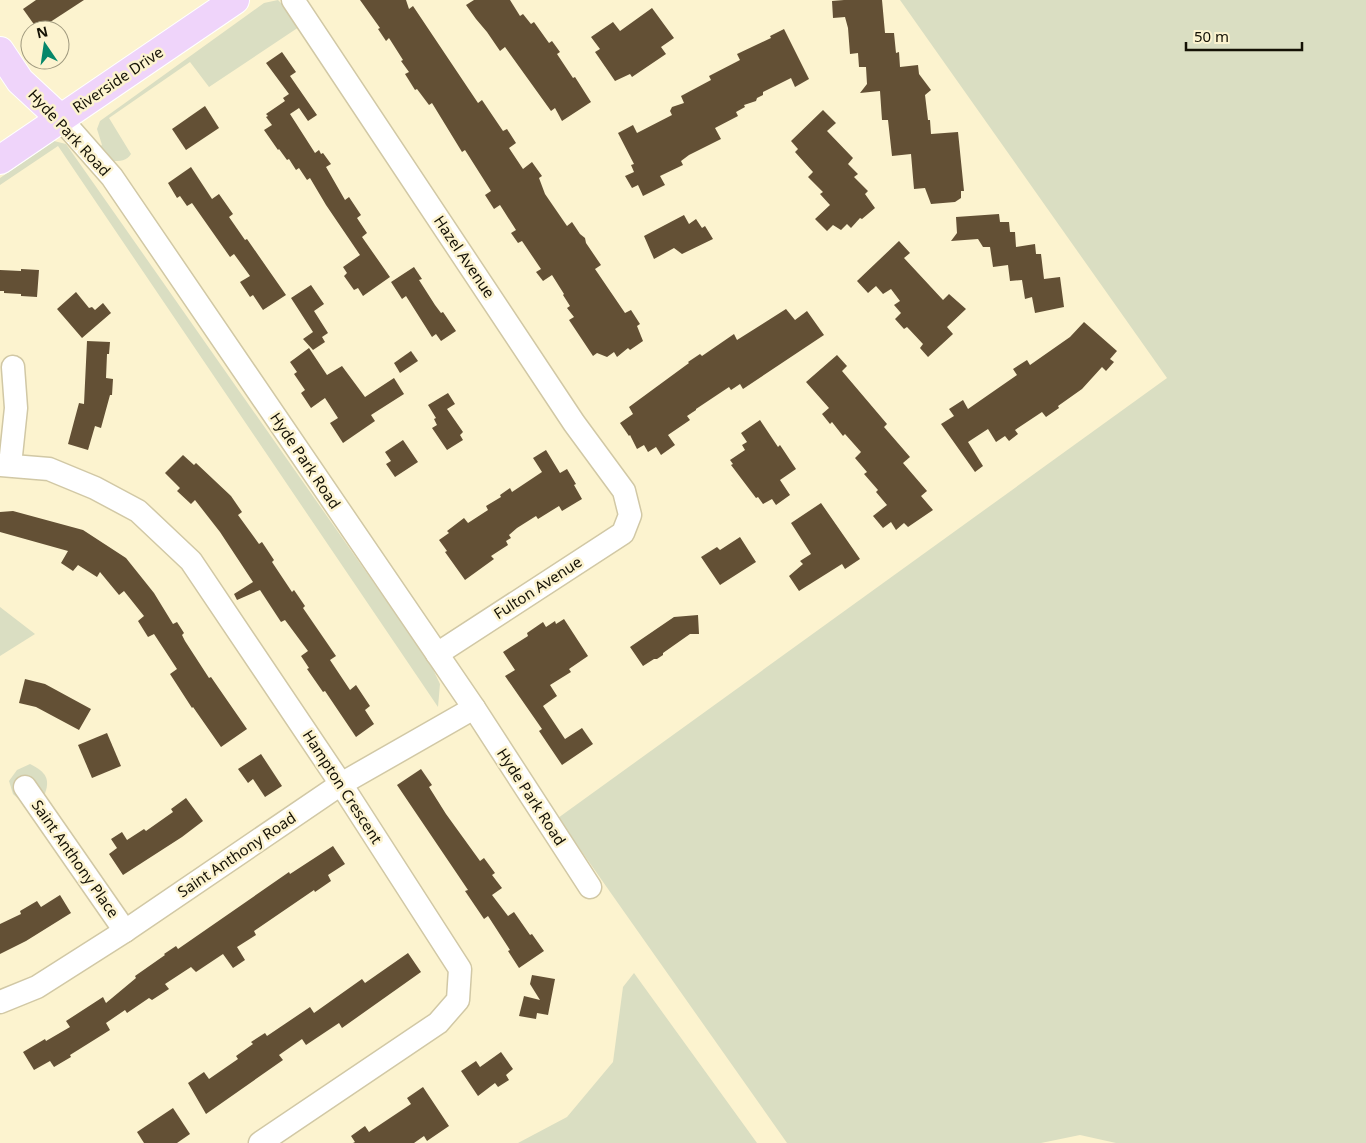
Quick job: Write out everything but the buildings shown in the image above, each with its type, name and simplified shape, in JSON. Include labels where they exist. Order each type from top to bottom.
[{"type":"main road","name":"Riverside Drive","points":[[0,160],[235,0]]},
{"type":"main road","name":"Hyde Park Road","points":[[0,50],[20,81],[61,119]]},
{"type":"street","name":"Hazel Avenue","points":[[293,0],[574,423],[624,491],[630,515]]},
{"type":"street","name":"Hyde Park Road","points":[[61,119],[112,177],[474,708],[590,887]]},
{"type":"street","points":[[5,465],[16,408],[13,367]]},
{"type":"street","name":"Hampton Crescent","points":[[5,465],[49,470],[95,488],[138,511],[191,561],[341,784],[460,969],[458,1000],[438,1023],[260,1143]]},
{"type":"street","name":"Fulton Avenue","points":[[437,654],[623,533],[630,515]]},
{"type":"street","name":"Saint Anthony Road","points":[[0,1002],[36,987],[124,931],[341,784],[474,708]]},
{"type":"street","name":"Saint Anthony Place","points":[[25,787],[124,931]]},
{"type":"green space","points":[[278,0],[302,25],[209,87],[190,62],[109,118],[131,154],[127,158],[112,161],[99,147],[102,145],[97,129],[100,121],[264,3]]},
{"type":"green space","points":[[900,0],[1366,0],[1366,1143],[1116,1143],[1080,1135],[1041,1143],[787,1143],[558,818],[1167,378]]},
{"type":"green space","points":[[54,141],[66,144],[430,663],[440,684],[438,707],[58,146],[0,185],[0,178]]},
{"type":"green space","points":[[0,607],[35,634],[0,656]]},
{"type":"green space","points":[[30,764],[40,770],[46,777],[46,790],[44,796],[22,802],[13,794],[9,781],[17,770]]},
{"type":"green space","points":[[634,973],[757,1143],[518,1143],[567,1117],[613,1062],[623,987]]}]
